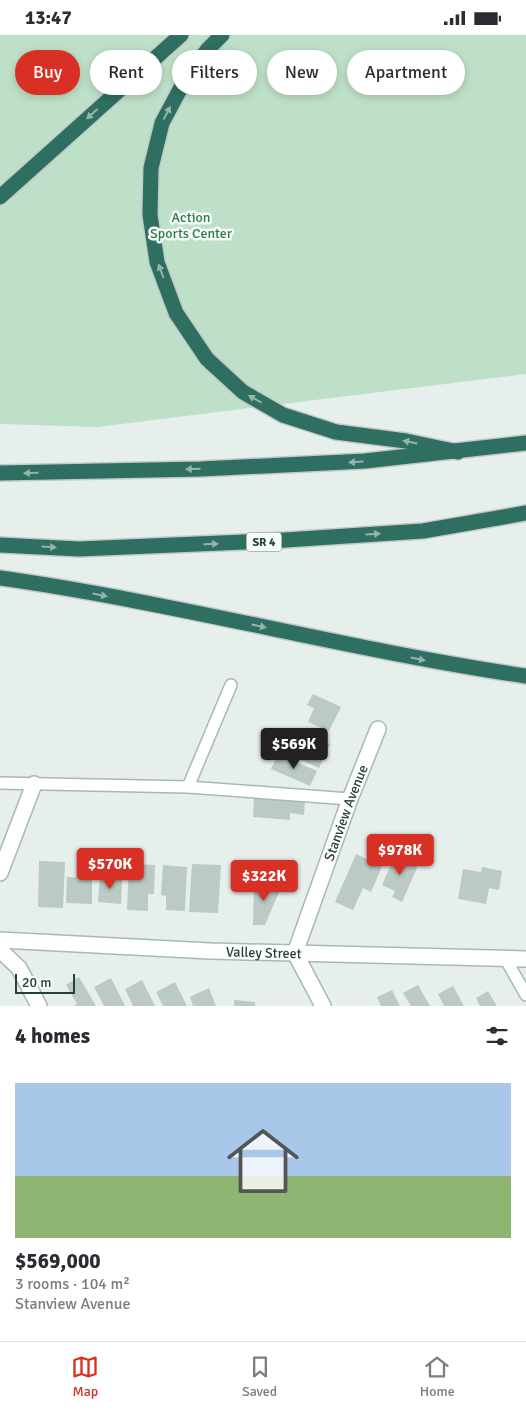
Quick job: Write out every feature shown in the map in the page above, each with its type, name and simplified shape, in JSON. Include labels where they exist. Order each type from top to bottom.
[{"type":"highway","points":[[0,197],[181,35]]},
{"type":"highway","points":[[222,35],[208,49],[185,80],[171,106],[162,123],[151,168],[150,215],[158,262],[176,313],[207,359],[243,392],[283,415],[336,432],[406,441],[458,451]]},
{"type":"highway","points":[[0,473],[201,469],[365,461],[526,443]]},
{"type":"highway","name":"SR 4","points":[[0,545],[79,549],[270,541],[423,531],[526,513]]},
{"type":"highway","points":[[0,577],[192,612],[419,659],[526,677]]},
{"type":"highway","points":[[482,670],[526,671]]},
{"type":"street","name":"Stanview Avenue","points":[[295,953],[350,799],[378,729]]},
{"type":"street","points":[[0,873],[34,785]]},
{"type":"street","name":"Valley Street","points":[[0,940],[210,951],[526,959]]},
{"type":"street","points":[[0,950],[19,968],[39,1006]]},
{"type":"street","points":[[295,953],[324,1006]]},
{"type":"lane","points":[[188,787],[232,685]]},
{"type":"lane","points":[[0,783],[188,787],[350,799]]},
{"type":"lane","points":[[506,958],[526,995]]},
{"type":"green space","name":"Action Sports Center","points":[[0,35],[526,35],[526,374],[97,427],[0,424]]},
{"type":"building","points":[[313,694],[341,707],[329,731],[308,722],[314,708],[307,705]]},
{"type":"building","points":[[294,728],[330,744],[319,768],[284,752]]},
{"type":"building","points":[[278,754],[317,771],[310,786],[271,769]]},
{"type":"building","points":[[254,796],[305,801],[304,815],[290,813],[290,820],[253,817]]},
{"type":"building","points":[[396,853],[419,863],[402,902],[392,897],[395,891],[382,885]]},
{"type":"building","points":[[356,854],[382,866],[371,892],[363,888],[353,910],[335,902]]},
{"type":"building","points":[[39,861],[65,862],[63,908],[38,907]]},
{"type":"building","points":[[129,864],[155,865],[154,894],[148,894],[148,911],[127,910]]},
{"type":"building","points":[[192,864],[221,865],[218,913],[189,912]]},
{"type":"building","points":[[163,865],[187,867],[185,911],[166,910],[166,896],[161,895]]},
{"type":"building","points":[[482,867],[502,871],[499,890],[489,888],[486,904],[458,899],[463,869],[481,872]]},
{"type":"building","points":[[100,876],[122,877],[121,904],[98,902]]},
{"type":"building","points":[[67,877],[92,878],[92,904],[66,903]]},
{"type":"building","points":[[254,884],[282,885],[265,925],[253,925]]},
{"type":"building","points":[[79,977],[96,1006],[74,1006],[77,1004],[66,985]]},
{"type":"building","points":[[111,978],[125,1006],[104,1006],[94,987]]},
{"type":"building","points":[[142,980],[155,1006],[133,1006],[125,989]]},
{"type":"building","points":[[175,982],[187,1006],[163,1006],[156,992]]},
{"type":"building","points":[[418,985],[430,1006],[411,1006],[403,993]]},
{"type":"building","points":[[453,986],[464,1006],[444,1006],[438,994]]},
{"type":"building","points":[[209,988],[216,1006],[193,1006],[190,997]]},
{"type":"building","points":[[392,990],[400,1006],[381,1006],[377,997]]},
{"type":"building","points":[[488,991],[497,1006],[480,1006],[476,998]]},
{"type":"building","points":[[234,1000],[255,1002],[255,1006],[234,1006]]}]
